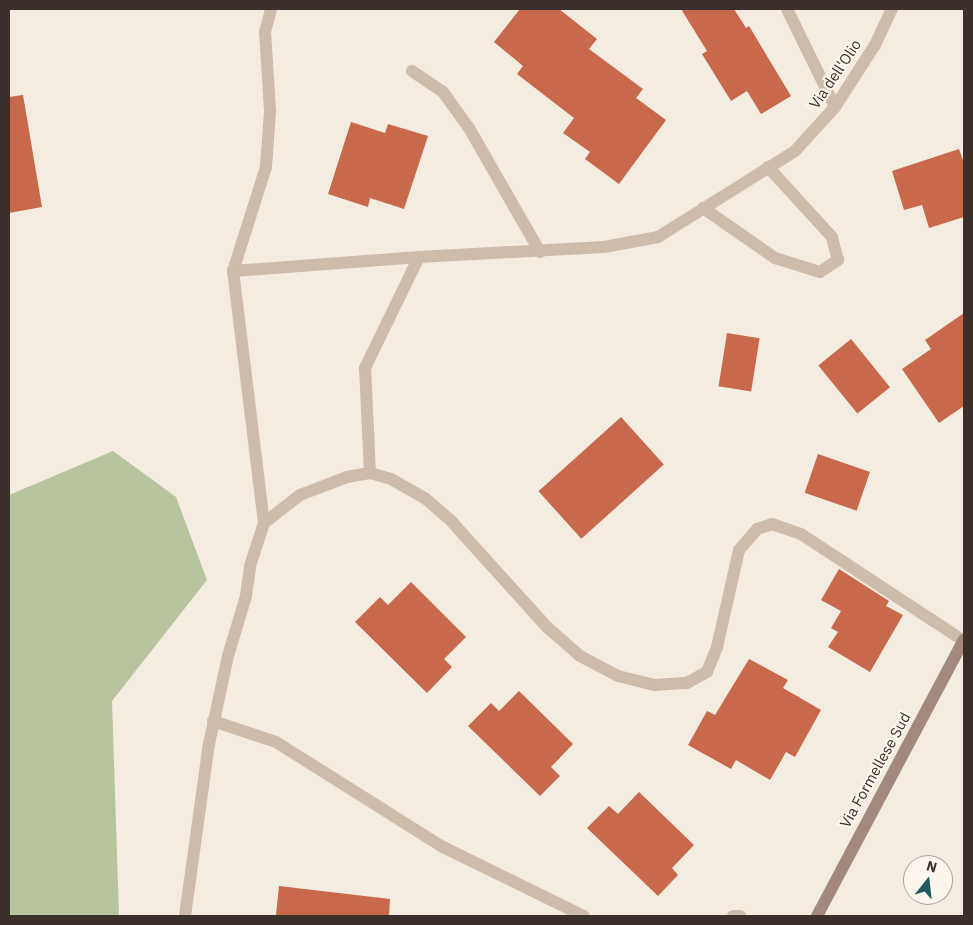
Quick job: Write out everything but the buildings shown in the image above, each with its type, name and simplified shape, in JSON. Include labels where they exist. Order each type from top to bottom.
[{"type":"street","points":[[185,916],[198,810],[213,721],[228,656],[246,596],[250,566],[264,523],[233,270],[266,167],[270,111],[265,32],[271,9]]},
{"type":"street","points":[[787,9],[835,108]]},
{"type":"street","name":"Via dell'Olio","points":[[233,270],[419,257],[540,252],[604,247],[658,237],[795,151],[835,108],[875,45],[892,9]]},
{"type":"street","points":[[412,71],[443,92],[469,128],[540,252]]},
{"type":"street","points":[[703,208],[775,258],[820,272],[838,260],[832,237],[768,167]]},
{"type":"street","points":[[370,473],[365,368],[419,257]]},
{"type":"street","points":[[264,523],[300,495],[347,477],[370,473],[391,479],[426,499],[452,522],[562,642],[580,656],[618,676],[656,685],[687,683],[707,672],[717,647],[739,550],[757,529],[772,524],[801,534],[964,640]]},
{"type":"street","name":"Via Formellese Sud","points":[[817,916],[964,640]]},
{"type":"street","points":[[213,721],[276,742],[443,847],[584,916]]},
{"type":"street","points":[[733,916],[740,916]]},
{"type":"green space","points":[[113,451],[176,497],[207,580],[112,701],[119,916],[9,916],[9,495]]}]
